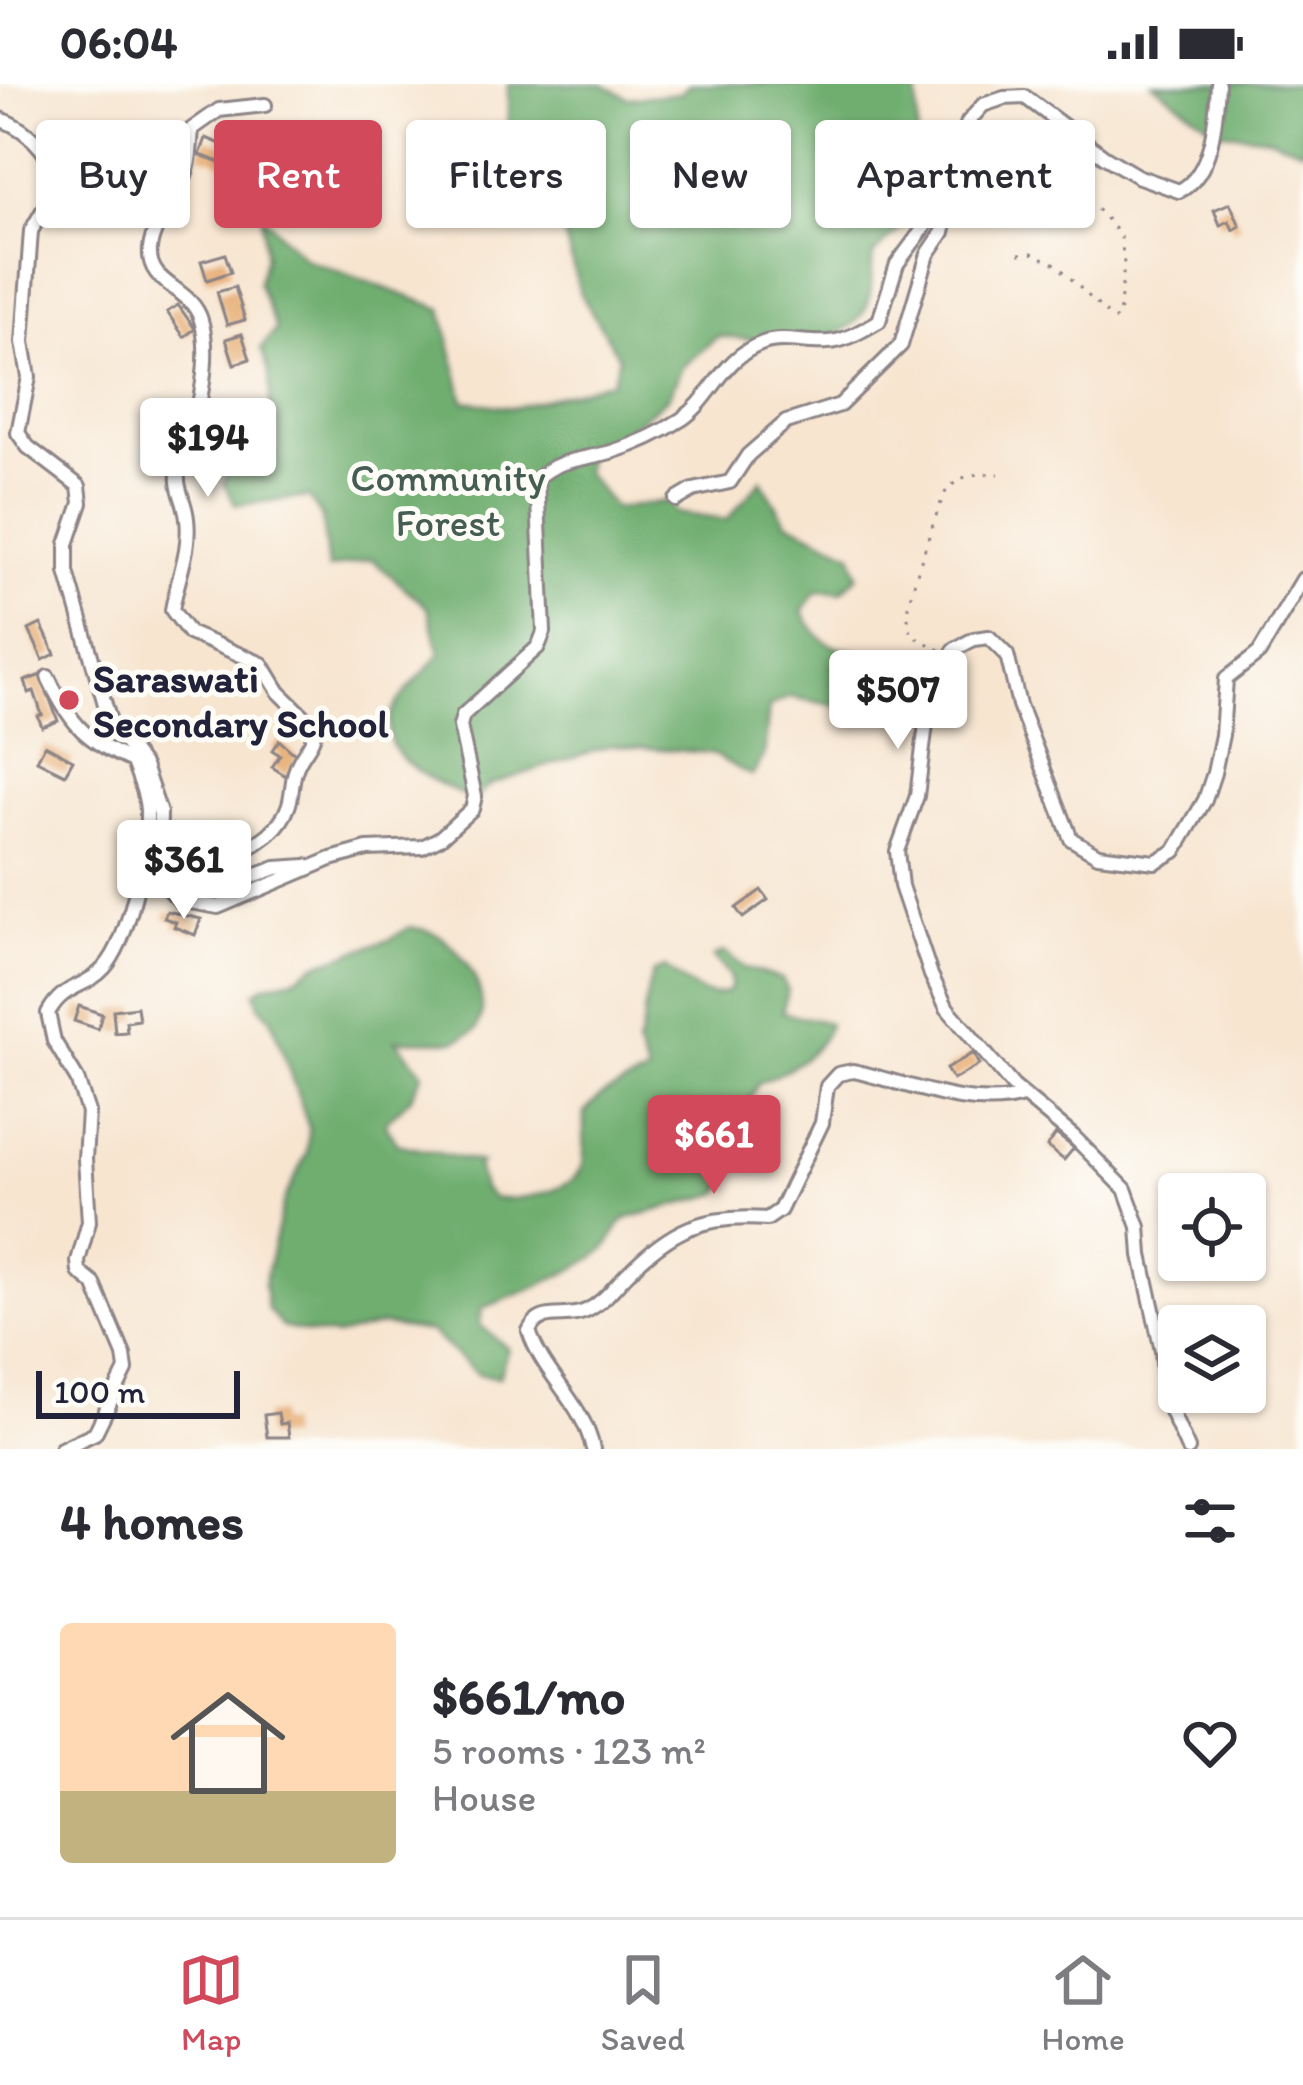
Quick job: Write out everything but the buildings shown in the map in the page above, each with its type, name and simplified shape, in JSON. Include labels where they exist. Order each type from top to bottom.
[{"type":"street","points":[[970,120],[983,105],[1025,97],[1054,115],[1078,139],[1137,176],[1179,190],[1193,184],[1202,166],[1211,141],[1218,84]]},
{"type":"street","points":[[265,105],[219,110],[192,129],[190,161],[154,230],[150,251],[151,266],[159,279],[193,302],[201,321],[205,358],[195,422],[177,481],[188,519],[187,548],[172,610],[189,632],[262,664],[279,692],[315,727],[315,738],[295,771],[288,808],[280,821],[265,839],[208,877],[207,888],[224,888],[276,868],[313,867]]},
{"type":"street","points":[[0,118],[24,128],[58,174],[59,197],[31,231],[23,342],[29,377],[18,433],[28,447],[79,486],[81,503],[67,544],[67,572],[111,725],[139,764],[160,813],[159,868],[166,886],[179,900],[218,907],[367,849],[422,847],[440,838],[472,809],[475,796],[460,726],[464,715],[538,647],[544,632],[537,479],[565,460],[611,452],[681,420],[718,374],[767,341],[830,342],[880,321],[897,265],[924,228]]},
{"type":"street","points":[[676,500],[693,490],[730,482],[748,455],[786,422],[840,404],[901,345],[928,254],[944,228]]},
{"type":"street","points":[[1188,1449],[1166,1400],[1162,1351],[1139,1227],[1125,1189],[1073,1136],[1023,1096],[947,1008],[901,886],[897,851],[917,796],[930,692],[955,649],[988,637],[1006,655],[1019,705],[1071,839],[1098,855],[1155,862],[1175,851],[1205,800],[1222,736],[1226,679],[1259,652],[1303,579]]},
{"type":"street","points":[[48,677],[67,716],[95,744],[139,764]]},
{"type":"street","points":[[62,1449],[95,1433],[126,1370],[94,1284],[79,1272],[89,1222],[88,1112],[77,1079],[54,1041],[48,1013],[59,993],[101,972],[121,945],[139,881],[148,815],[139,764]]},
{"type":"street","points":[[592,1449],[584,1419],[538,1359],[529,1331],[534,1321],[544,1315],[580,1314],[599,1303],[652,1248],[682,1227],[739,1217],[767,1219],[780,1210],[822,1123],[827,1086],[838,1074],[853,1071],[957,1097],[1003,1102],[1023,1096]]},
{"type":"path","points":[[1018,254],[1046,257],[1113,320],[1119,317],[1124,264],[1120,237],[1066,180],[1054,115]]},
{"type":"path","points":[[955,649],[935,651],[911,635],[908,607],[945,492],[964,476],[999,474]]},
{"type":"green space","name":"Community Forest","points":[[508,84],[603,84],[628,98],[681,93],[689,84],[917,84],[917,120],[815,120],[815,228],[901,228],[873,255],[870,297],[858,319],[843,330],[801,340],[718,336],[682,367],[669,396],[609,445],[587,453],[585,472],[615,509],[668,501],[676,513],[727,520],[761,480],[786,521],[852,553],[858,575],[841,592],[817,591],[803,611],[825,641],[881,656],[881,680],[838,706],[790,697],[769,707],[764,756],[752,776],[710,753],[611,745],[489,785],[474,801],[429,778],[401,757],[389,730],[396,705],[440,654],[428,608],[372,559],[328,569],[322,518],[309,497],[236,505],[224,484],[233,463],[259,434],[270,398],[261,349],[276,329],[258,283],[265,258],[263,228],[275,228],[305,259],[442,309],[464,401],[513,408],[612,381],[619,357],[580,293],[563,228],[606,228],[606,120],[508,120]]},
{"type":"green space","points":[[1153,84],[1303,84],[1303,150],[1268,137],[1218,131]]},
{"type":"green space","points":[[410,927],[439,935],[459,954],[479,991],[481,1018],[476,1030],[455,1041],[396,1040],[423,1073],[411,1097],[385,1123],[397,1144],[481,1163],[477,1166],[483,1189],[493,1198],[544,1193],[578,1174],[584,1158],[584,1113],[603,1094],[648,1074],[637,1045],[653,972],[665,968],[696,990],[721,994],[730,990],[730,977],[713,957],[724,952],[744,968],[782,979],[788,990],[782,1012],[829,1023],[810,1053],[757,1084],[719,1137],[714,1145],[726,1185],[718,1194],[628,1218],[595,1257],[482,1308],[480,1325],[508,1349],[499,1377],[477,1374],[431,1332],[382,1325],[336,1336],[311,1333],[282,1327],[267,1309],[264,1284],[284,1200],[307,1154],[309,1128],[271,1018],[255,992],[294,978],[315,964],[389,940]]},
{"type":"place","name":"Saraswati Secondary School","points":[[69,700]]}]
